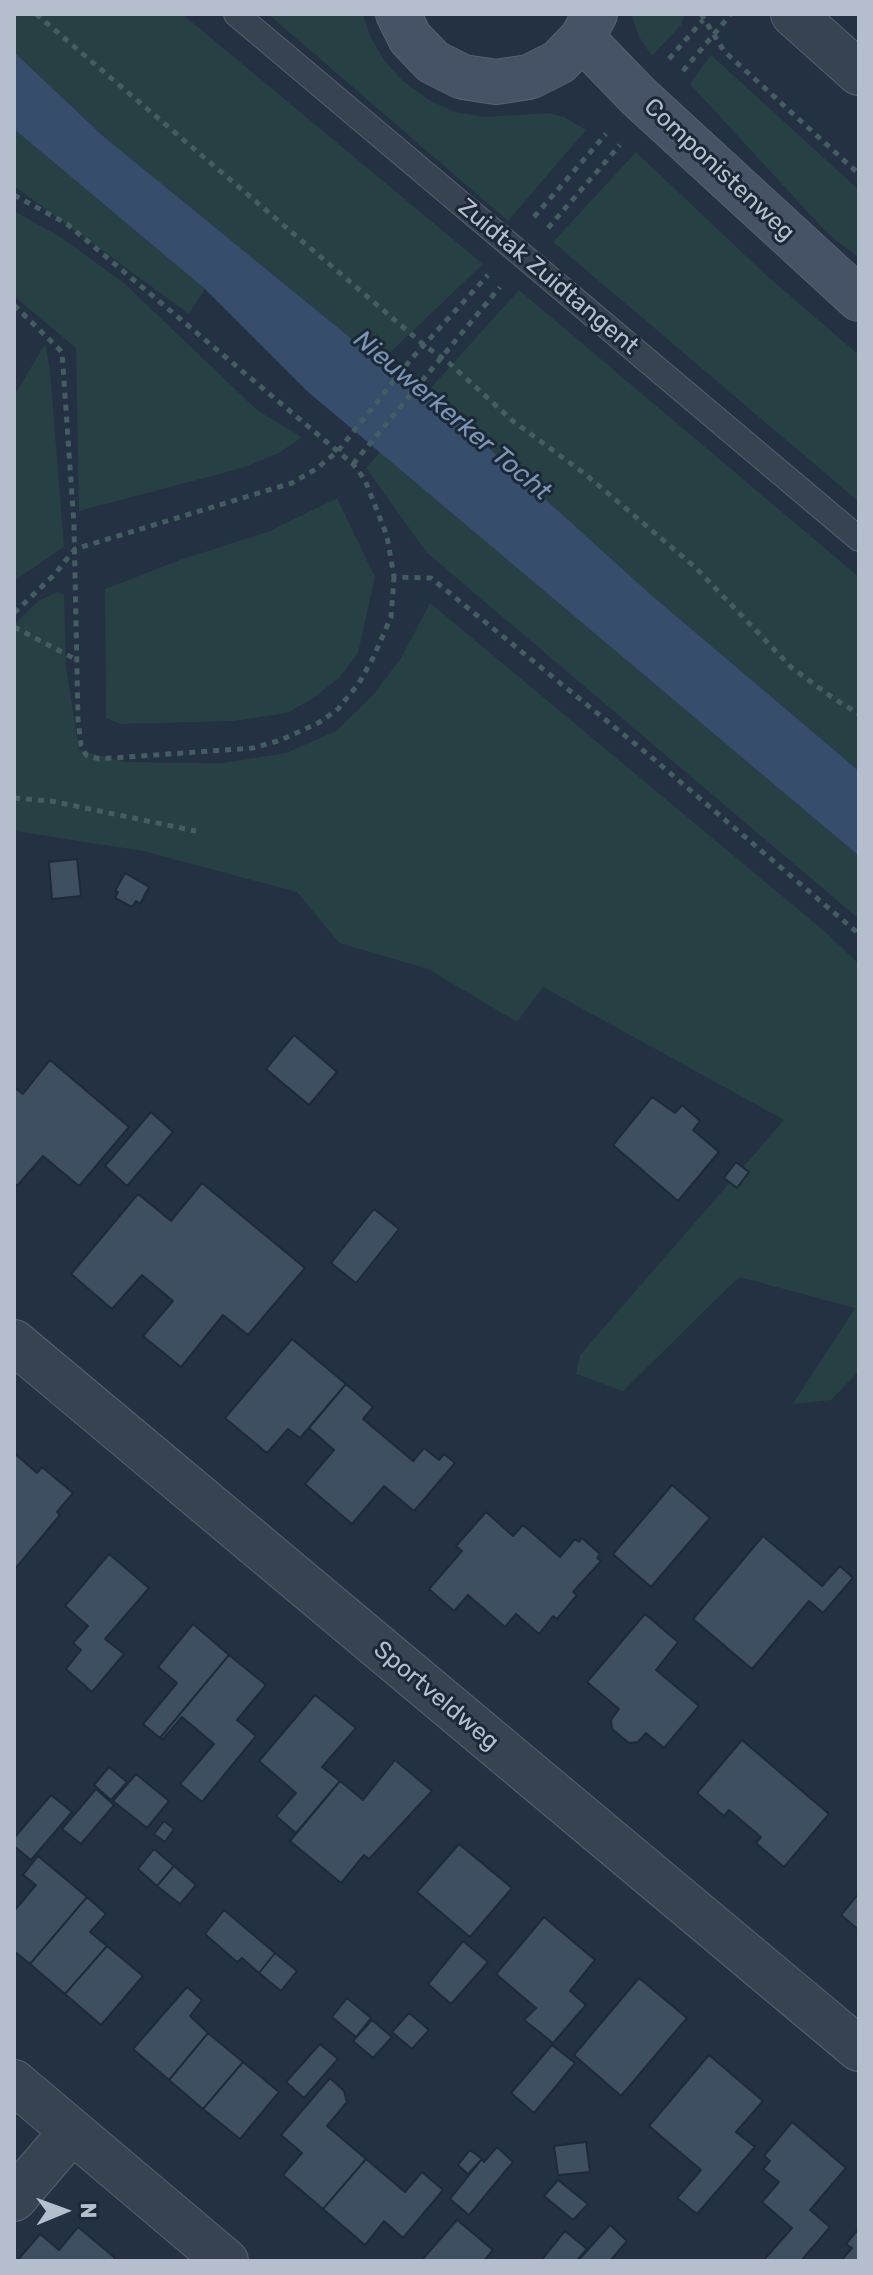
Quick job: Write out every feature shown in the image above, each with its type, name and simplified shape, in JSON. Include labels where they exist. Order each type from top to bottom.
[{"type":"main road","points":[[398,14],[410,38],[433,62],[463,77],[496,82],[529,77],[559,62],[588,26]]},
{"type":"main road","name":"Componistenweg","points":[[588,26],[638,96],[859,299]]},
{"type":"street","points":[[793,14],[859,73]]},
{"type":"street","name":"Sportveldweg","points":[[14,1342],[859,2049]]},
{"type":"street","points":[[14,2082],[226,2261]]},
{"type":"street","points":[[14,2199],[72,2131]]},
{"type":"lane","name":"Zuidtak Zuidtangent","points":[[236,14],[859,539]]},
{"type":"path","points":[[36,14],[513,421],[585,474],[695,567],[792,668],[859,714]]},
{"type":"path","points":[[676,79],[731,14]]},
{"type":"path","points":[[664,65],[702,17],[724,51],[859,174]]},
{"type":"path","points":[[528,225],[611,128]]},
{"type":"path","points":[[540,237],[626,139]]},
{"type":"path","points":[[14,195],[67,224],[338,451],[365,480],[387,536],[394,577],[391,617],[359,683],[338,709],[299,733],[253,748],[99,759],[86,755],[81,745],[78,719],[75,549],[62,352],[14,305]]},
{"type":"path","points":[[14,613],[54,575],[75,549],[292,483],[316,469],[338,451],[412,358],[496,266]]},
{"type":"path","points":[[353,464],[508,277]]},
{"type":"path","points":[[394,577],[431,578],[650,756],[859,934]]},
{"type":"path","points":[[14,627],[77,660]]},
{"type":"path","points":[[14,798],[51,801],[196,831]]},
{"type":"green space","points":[[14,14],[182,14],[483,264],[380,362],[103,136],[14,52]]},
{"type":"green space","points":[[268,14],[363,14],[370,36],[385,61],[402,80],[429,100],[455,112],[484,117],[549,113],[564,117],[586,130],[508,221]]},
{"type":"green space","points":[[631,14],[685,14],[681,25],[652,56],[639,37]]},
{"type":"green space","points":[[711,55],[859,190],[859,258],[827,233],[690,84]]},
{"type":"green space","points":[[14,129],[205,289],[189,314],[14,186]]},
{"type":"green space","points":[[636,152],[766,275],[859,355],[859,502],[553,242]]},
{"type":"green space","points":[[14,211],[62,238],[124,283],[258,411],[302,437],[279,453],[242,468],[79,511],[76,348],[14,296]]},
{"type":"green space","points":[[519,290],[859,577],[859,771],[650,594],[427,392]]},
{"type":"green space","points":[[45,344],[50,370],[64,547],[14,581],[14,396]]},
{"type":"green space","points":[[380,452],[859,856],[859,919],[427,553],[366,468]]},
{"type":"green space","points":[[337,498],[375,577],[358,653],[339,678],[287,713],[234,721],[120,724],[106,718],[105,589],[180,560],[270,531]]},
{"type":"green space","points":[[57,592],[64,595],[66,666],[79,750],[124,762],[223,763],[286,753],[336,731],[373,695],[401,658],[430,603],[822,929],[859,964],[859,1371],[831,1400],[793,1404],[855,1308],[739,1277],[623,1391],[576,1374],[580,1355],[784,1120],[543,987],[517,1022],[428,969],[339,943],[297,892],[143,851],[14,831],[14,625],[38,601]]},
{"type":"water","name":"Nieuwerkerker Tocht","points":[[14,52],[103,136],[380,362],[427,392],[650,594],[859,771],[859,856],[307,391],[205,289],[14,129]]},
{"type":"building","points":[[77,859],[81,896],[52,899],[49,862]]},
{"type":"building","points":[[125,873],[149,887],[140,904],[136,901],[132,907],[115,898],[118,892],[115,891]]},
{"type":"building","points":[[294,1035],[337,1072],[309,1105],[266,1069]]},
{"type":"building","points":[[50,1060],[129,1127],[79,1186],[43,1156],[17,1186],[14,1183],[14,1087],[23,1094]]},
{"type":"building","points":[[652,1097],[675,1113],[682,1105],[700,1121],[693,1130],[719,1152],[678,1201],[613,1145]]},
{"type":"building","points":[[151,1112],[173,1132],[127,1186],[105,1166]]},
{"type":"building","points":[[736,1162],[749,1172],[737,1188],[724,1178]]},
{"type":"building","points":[[202,1183],[305,1268],[248,1335],[223,1315],[181,1367],[143,1336],[173,1301],[142,1275],[112,1309],[71,1274],[138,1194],[171,1221]]},
{"type":"building","points":[[374,1209],[399,1229],[356,1283],[331,1263]]},
{"type":"building","points":[[292,1339],[346,1384],[300,1438],[288,1429],[267,1453],[225,1418]]},
{"type":"building","points":[[346,1384],[373,1407],[363,1419],[413,1461],[424,1448],[439,1460],[444,1454],[455,1463],[414,1511],[384,1486],[352,1524],[305,1484],[334,1450],[309,1428]]},
{"type":"building","points":[[14,1453],[37,1473],[42,1467],[73,1493],[57,1512],[60,1515],[15,1569]]},
{"type":"building","points":[[672,1485],[710,1518],[651,1587],[613,1554]]},
{"type":"building","points":[[486,1512],[513,1536],[523,1525],[560,1557],[575,1539],[579,1542],[582,1538],[600,1554],[597,1558],[601,1561],[573,1592],[577,1595],[557,1619],[553,1616],[539,1634],[516,1614],[505,1627],[468,1595],[454,1611],[429,1589],[462,1551],[456,1546]]},
{"type":"building","points":[[763,1536],[822,1586],[840,1566],[853,1578],[823,1613],[809,1601],[752,1669],[693,1619]]},
{"type":"building","points":[[109,1554],[149,1588],[105,1639],[124,1654],[92,1692],[66,1669],[81,1650],[73,1643],[88,1626],[65,1606]]},
{"type":"building","points":[[645,1614],[678,1642],[656,1670],[699,1706],[664,1748],[646,1733],[638,1742],[629,1743],[612,1729],[611,1720],[619,1709],[587,1682]]},
{"type":"building","points":[[193,1624],[229,1655],[160,1738],[143,1724],[177,1683],[158,1667]]},
{"type":"building","points":[[229,1655],[266,1685],[237,1720],[256,1736],[202,1802],[180,1784],[214,1744],[182,1717],[162,1740],[160,1738]]},
{"type":"building","points":[[315,1695],[356,1728],[322,1767],[340,1781],[296,1833],[276,1816],[296,1793],[259,1761]]},
{"type":"building","points":[[742,1740],[829,1814],[784,1867],[756,1843],[761,1837],[729,1810],[724,1816],[697,1793]]},
{"type":"building","points":[[395,1760],[432,1791],[369,1859],[364,1855],[341,1883],[290,1841],[340,1781],[363,1800]]},
{"type":"building","points":[[109,1767],[127,1782],[111,1800],[94,1785]]},
{"type":"building","points":[[136,1774],[169,1801],[147,1828],[113,1801]]},
{"type":"building","points":[[96,1789],[114,1805],[81,1844],[62,1829]]},
{"type":"building","points":[[51,1795],[72,1812],[31,1860],[14,1846],[14,1838]]},
{"type":"building","points":[[164,1821],[174,1829],[165,1842],[154,1834]]},
{"type":"building","points":[[459,1844],[512,1888],[470,1937],[417,1892]]},
{"type":"building","points":[[154,1849],[174,1866],[157,1886],[138,1869]]},
{"type":"building","points":[[38,1856],[87,1897],[30,1964],[14,1951],[14,1911],[36,1885],[23,1875]]},
{"type":"building","points":[[174,1866],[196,1885],[180,1904],[157,1886]]},
{"type":"building","points":[[859,1893],[859,1930],[841,1915]]},
{"type":"building","points":[[87,1897],[106,1914],[90,1932],[107,1946],[65,1994],[30,1964]]},
{"type":"building","points":[[224,1910],[275,1953],[259,1973],[242,1958],[237,1962],[205,1934]]},
{"type":"building","points":[[544,1917],[595,1960],[570,1991],[586,2005],[553,2043],[524,2020],[536,2008],[496,1974]]},
{"type":"building","points":[[463,1941],[488,1962],[451,2004],[428,1984]]},
{"type":"building","points":[[107,1946],[143,1976],[101,2025],[65,1994]]},
{"type":"building","points":[[275,1953],[297,1971],[281,1991],[259,1973]]},
{"type":"building","points":[[639,1978],[687,2018],[621,2096],[574,2055]]},
{"type":"building","points":[[187,1987],[202,2000],[190,2016],[208,2033],[169,2080],[133,2049]]},
{"type":"building","points":[[347,1998],[371,2018],[356,2037],[332,2017]]},
{"type":"building","points":[[409,2013],[429,2030],[412,2049],[392,2032]]},
{"type":"building","points":[[372,2020],[392,2037],[373,2058],[353,2041]]},
{"type":"building","points":[[208,2033],[243,2062],[203,2109],[169,2080]]},
{"type":"building","points":[[320,2044],[338,2059],[304,2098],[286,2082]]},
{"type":"building","points":[[552,2045],[575,2063],[534,2113],[511,2093]]},
{"type":"building","points":[[709,2055],[763,2101],[736,2132],[755,2147],[697,2214],[677,2198],[701,2170],[649,2126]]},
{"type":"building","points":[[243,2062],[279,2092],[240,2139],[203,2109]]},
{"type":"building","points":[[330,2078],[344,2091],[347,2102],[327,2126],[366,2159],[323,2209],[283,2175],[302,2153],[281,2135]]},
{"type":"building","points":[[792,2122],[846,2168],[810,2210],[830,2227],[801,2261],[763,2261],[792,2228],[762,2202],[779,2182],[763,2169],[770,2161],[764,2156]]},
{"type":"building","points":[[586,2142],[590,2172],[558,2175],[554,2146]]},
{"type":"building","points":[[497,2147],[513,2162],[469,2215],[450,2199],[482,2159],[484,2162]]},
{"type":"building","points":[[470,2150],[482,2159],[468,2174],[458,2165]]},
{"type":"building","points":[[366,2159],[405,2192],[422,2172],[443,2190],[403,2238],[384,2221],[365,2245],[323,2209]]},
{"type":"building","points":[[558,2180],[588,2204],[573,2220],[544,2196]]},
{"type":"building","points":[[457,2220],[493,2250],[484,2261],[421,2261]]},
{"type":"building","points":[[610,2225],[627,2241],[610,2261],[578,2261]]},
{"type":"building","points":[[78,2227],[115,2258],[112,2261],[17,2261],[40,2234],[59,2250]]},
{"type":"building","points":[[859,2228],[859,2261],[841,2261],[852,2248],[846,2244]]},
{"type":"building","points":[[565,2231],[587,2249],[576,2261],[541,2261]]}]
